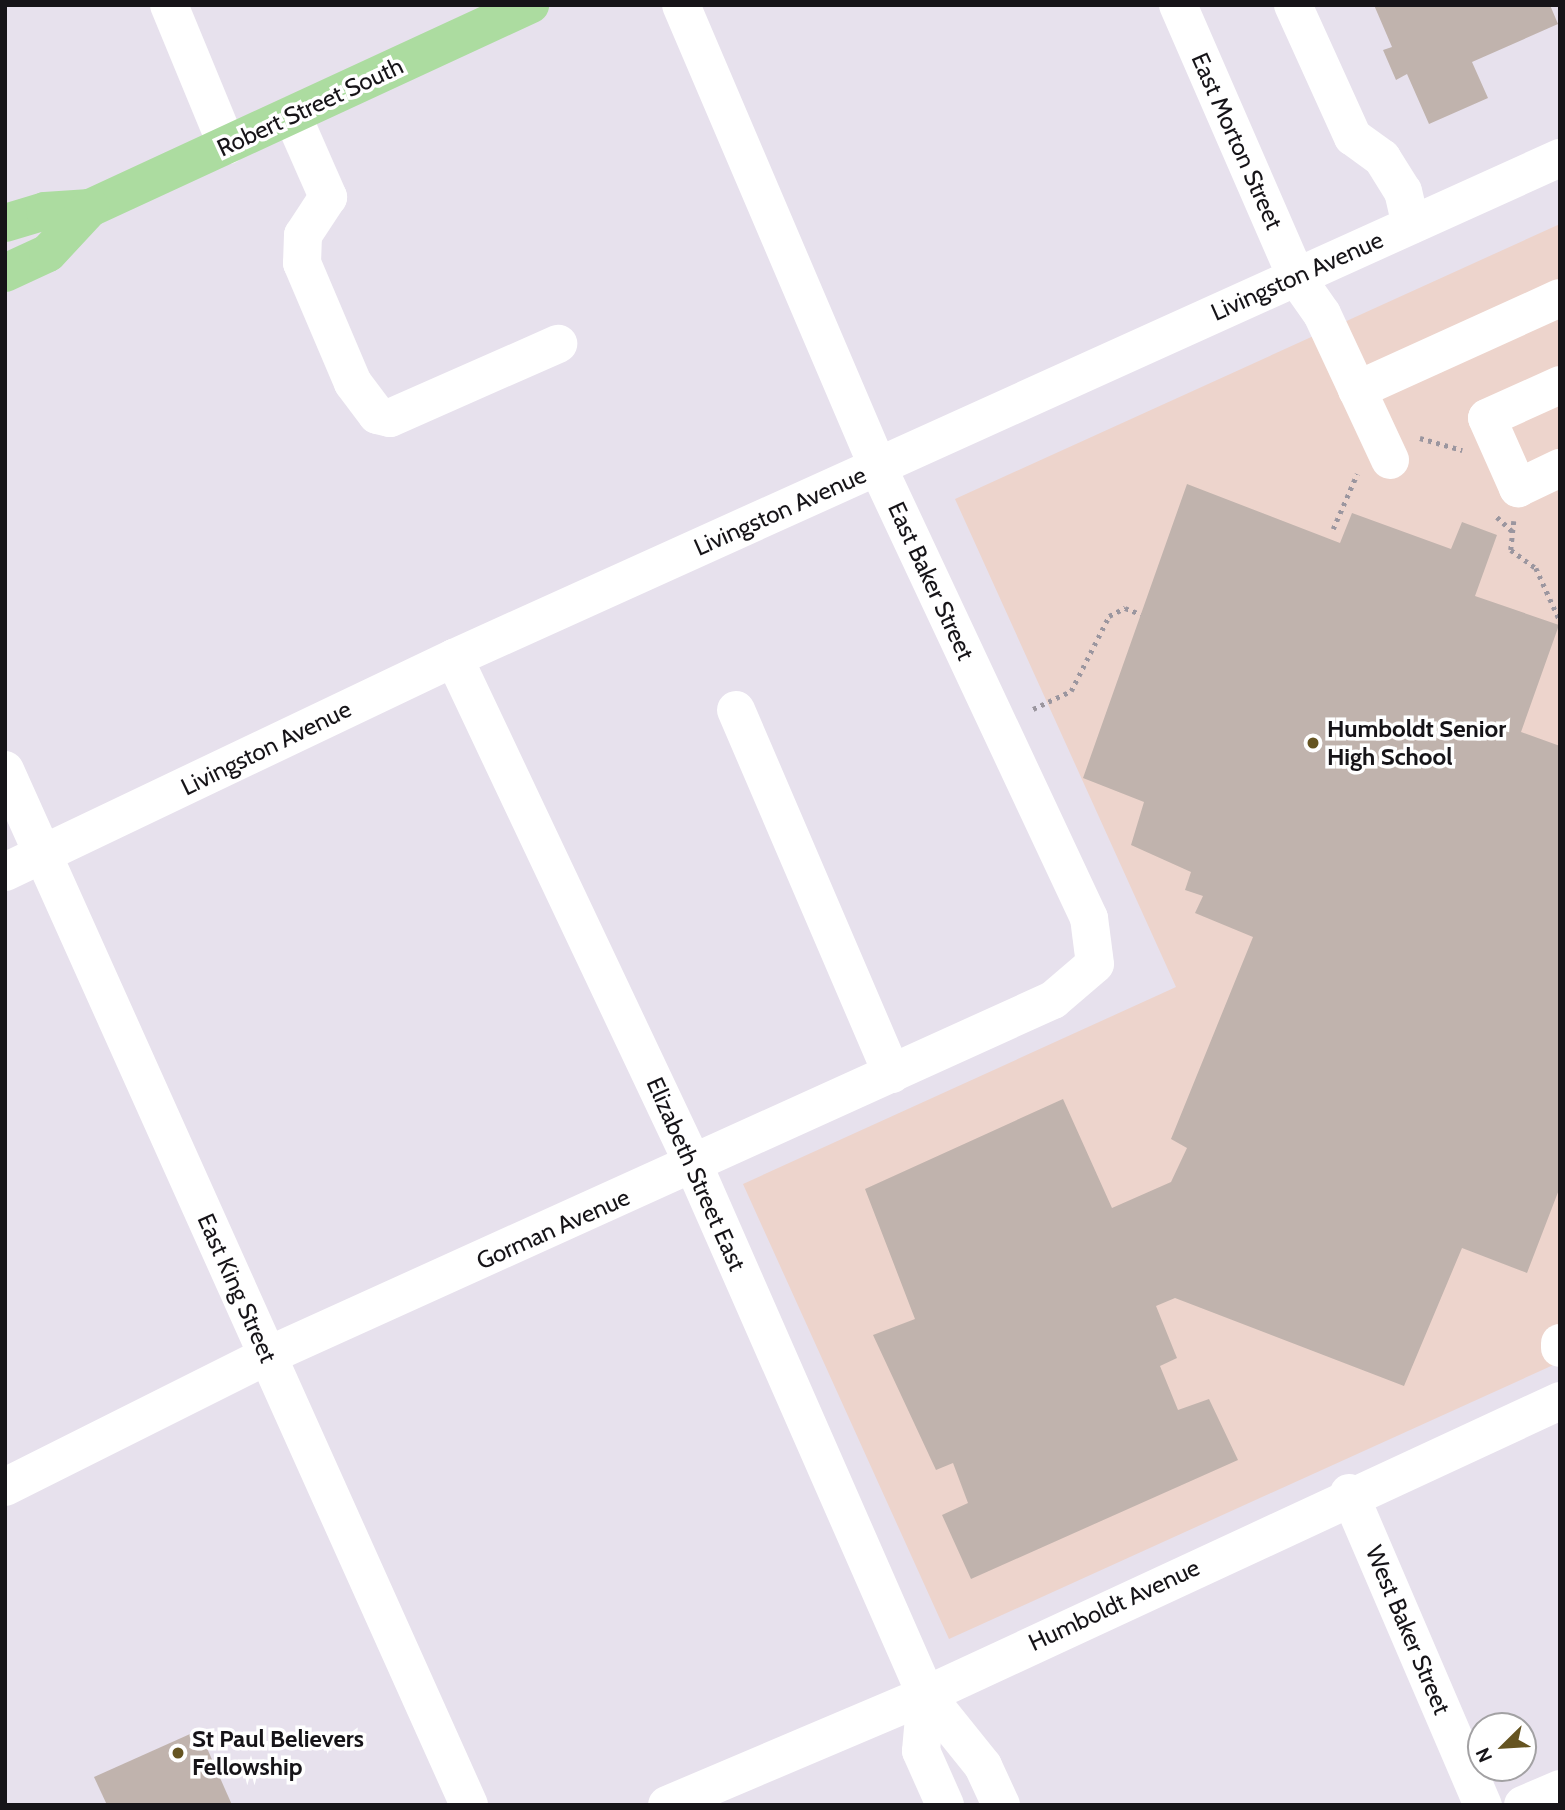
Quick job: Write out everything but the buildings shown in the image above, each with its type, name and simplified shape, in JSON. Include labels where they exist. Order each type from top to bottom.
[{"type":"main road","name":"Robert Street South","points":[[5,223],[45,211],[90,208],[530,5]]},
{"type":"main road","name":"Robert Street South","points":[[5,272],[48,253],[90,208]]},
{"type":"street","points":[[169,5],[227,146]]},
{"type":"street","name":"East Baker Street","points":[[681,5],[878,467],[1089,918],[1095,964]]},
{"type":"street","name":"East Morton Street","points":[[1178,5],[1296,277],[1322,314],[1386,453]]},
{"type":"street","points":[[1293,5],[1353,137],[1382,158],[1403,191],[1411,225]]},
{"type":"street","points":[[292,115],[328,197],[303,235],[302,263],[354,383],[377,415],[390,418],[558,344]]},
{"type":"street","name":"Livingston Avenue","points":[[5,872],[454,658],[1560,158]]},
{"type":"street","points":[[1357,390],[1560,298]]},
{"type":"street","points":[[1560,385],[1487,418],[1507,500],[1560,468]]},
{"type":"street","name":"Elizabeth Street East","points":[[454,658],[694,1166],[926,1695],[984,1766],[1000,1805]]},
{"type":"street","points":[[736,710],[892,1073]]},
{"type":"street","name":"East King Street","points":[[5,771],[469,1805]]},
{"type":"street","name":"Gorman Avenue","points":[[5,1487],[267,1356],[694,1166],[1053,1000],[1095,964]]},
{"type":"street","name":"Humboldt Avenue","points":[[667,1805],[926,1695],[1349,1493],[1560,1401]]},
{"type":"street","name":"West Baker Street","points":[[1349,1493],[1483,1805]]},
{"type":"street","name":"Elizabeth Street East","points":[[926,1695],[921,1751],[945,1805]]},
{"type":"street","points":[[1523,1805],[1560,1788]]},
{"type":"path","points":[[1333,529],[1386,453],[1471,453]]},
{"type":"path","points":[[1507,500],[1513,532]]},
{"type":"path","points":[[1507,500],[1513,532],[1511,550],[1536,568],[1560,621]]},
{"type":"path","points":[[1033,709],[1071,691],[1110,617],[1125,608],[1141,614]]},
{"type":"shaded area","name":"Humboldt Senior High School","points":[[1560,224],[1560,1362],[949,1639],[743,1184],[1176,987],[955,499]]},
{"type":"place","name":"Humboldt Senior High School","points":[[1313,743]]},
{"type":"place","name":"St Paul Believers Fellowship","points":[[178,1753]]}]
